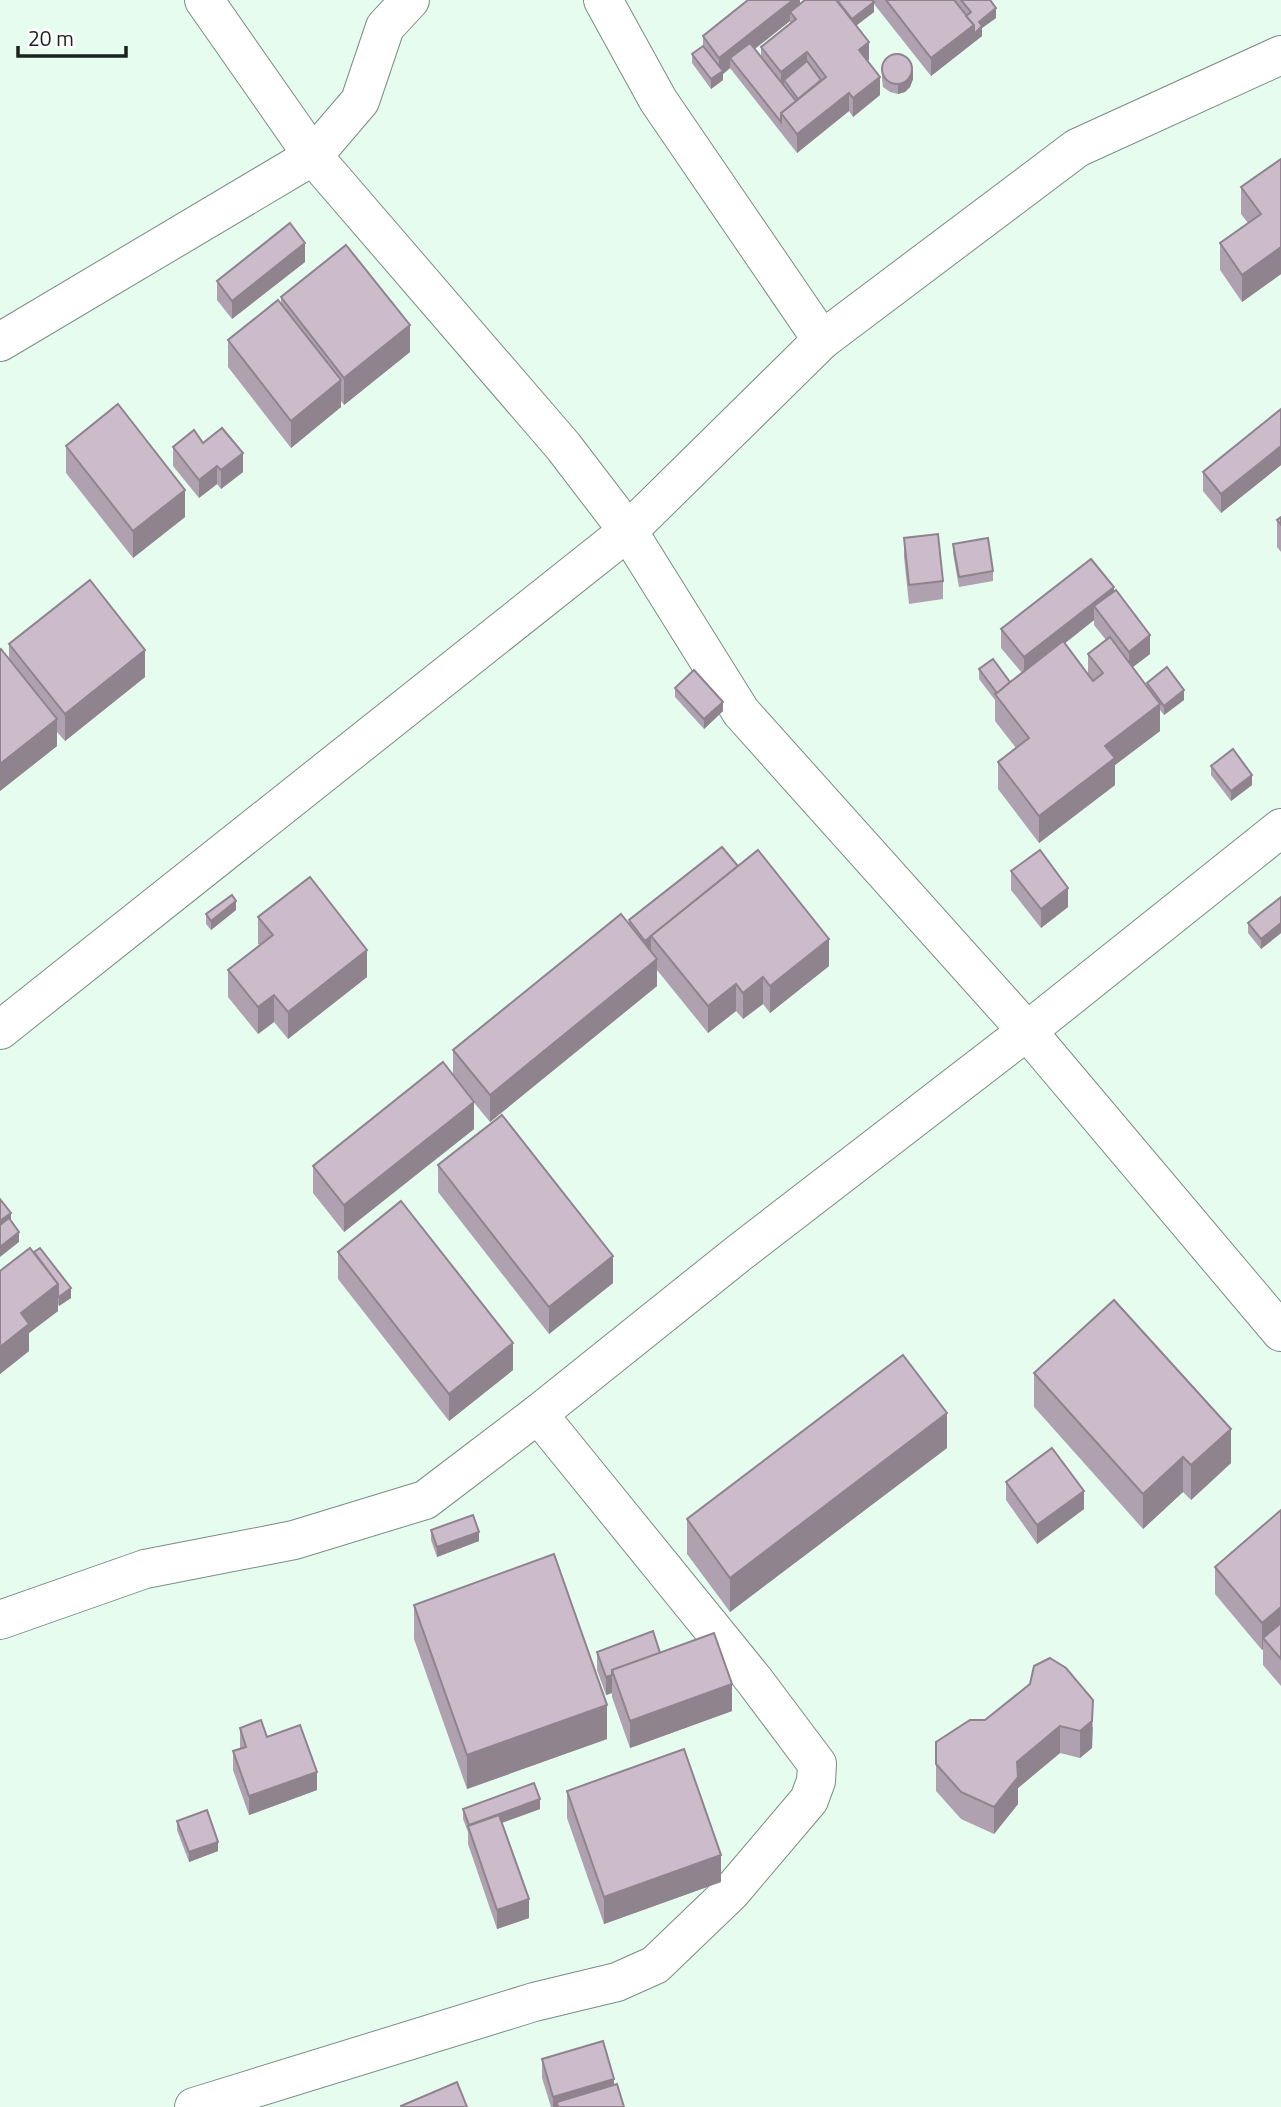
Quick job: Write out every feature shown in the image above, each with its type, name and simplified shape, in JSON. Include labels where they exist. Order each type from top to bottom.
[{"type":"street","points":[[204,0],[313,156],[564,446],[628,531],[741,712],[1027,1031],[1281,1332]]},
{"type":"street","points":[[0,342],[313,156],[360,101],[385,27],[410,0]]},
{"type":"street","points":[[603,0],[658,100],[822,340]]},
{"type":"street","points":[[0,1030],[628,531],[822,340],[1077,148],[1281,55]]},
{"type":"street","points":[[0,1620],[145,1569],[294,1541],[425,1500],[538,1415],[739,1253],[1027,1031],[1281,828]]},
{"type":"street","points":[[194,2107],[534,2002],[617,1982],[655,1965],[731,1892],[809,1800],[816,1781],[817,1764],[754,1680],[538,1415]]},
{"type":"building","points":[[748,0],[793,0],[719,58],[703,36]]},
{"type":"building","points":[[805,0],[836,0],[869,42],[859,50],[880,77],[853,98],[849,93],[797,134],[781,113],[826,77],[807,52],[781,72],[761,47],[796,19],[790,12]]},
{"type":"building","points":[[837,0],[872,0],[874,2],[852,19]]},
{"type":"building","points":[[886,0],[954,0],[974,25],[931,58]]},
{"type":"building","points":[[961,0],[990,0],[996,8],[979,22],[982,26],[974,34],[974,25],[966,16],[971,12]]},
{"type":"building","points":[[750,43],[796,101],[781,113],[781,122],[730,58]]},
{"type":"building","points":[[703,46],[723,71],[711,79],[692,54]]},
{"type":"building","points":[[897,54],[908,58],[912,69],[908,80],[897,84],[886,80],[882,69],[886,58]]},
{"type":"building","points":[[807,61],[821,80],[798,99],[784,80]]},
{"type":"building","points":[[1281,159],[1281,247],[1242,275],[1220,243],[1261,214],[1241,187]]},
{"type":"building","points":[[290,223],[305,243],[232,301],[217,281]]},
{"type":"building","points":[[346,245],[410,325],[344,378],[281,297]]},
{"type":"building","points":[[278,300],[341,380],[291,421],[228,340]]},
{"type":"building","points":[[118,404],[185,490],[133,531],[66,446]]},
{"type":"building","points":[[1281,409],[1281,446],[1221,494],[1203,472]]},
{"type":"building","points":[[222,428],[243,453],[221,470],[217,466],[199,480],[173,447],[194,430],[203,443]]},
{"type":"building","points":[[938,534],[943,581],[909,585],[904,538]]},
{"type":"building","points":[[988,538],[993,571],[959,577],[953,544]]},
{"type":"building","points":[[1091,559],[1114,587],[1024,657],[1001,629]]},
{"type":"building","points":[[90,580],[145,650],[65,714],[9,644]]},
{"type":"building","points":[[1116,590],[1150,635],[1129,652],[1094,606]]},
{"type":"building","points":[[1110,637],[1160,704],[1105,746],[1115,758],[1039,816],[998,762],[1029,738],[995,694],[1063,641],[1093,681],[1103,673],[1088,654]]},
{"type":"building","points":[[0,650],[57,719],[0,764]]},
{"type":"building","points":[[993,659],[1010,682],[997,693],[979,669]]},
{"type":"building","points":[[1167,667],[1184,690],[1164,706],[1147,683]]},
{"type":"building","points":[[694,670],[723,702],[704,719],[675,688]]},
{"type":"building","points":[[1233,749],[1252,775],[1231,791],[1211,766]]},
{"type":"building","points":[[722,847],[738,866],[645,941],[629,920]]},
{"type":"building","points":[[758,850],[829,939],[770,986],[763,977],[743,993],[736,984],[708,1006],[651,936]]},
{"type":"building","points":[[1040,850],[1068,888],[1041,909],[1011,871]]},
{"type":"building","points":[[310,877],[367,950],[288,1012],[274,995],[258,1007],[228,970],[273,935],[258,917]]},
{"type":"building","points":[[232,895],[236,901],[211,921],[206,914]]},
{"type":"building","points":[[1281,897],[1281,923],[1261,939],[1248,923]]},
{"type":"building","points":[[621,914],[657,959],[490,1095],[453,1050]]},
{"type":"building","points":[[443,1062],[474,1102],[344,1205],[313,1166]]},
{"type":"building","points":[[502,1115],[613,1256],[549,1307],[438,1165]]},
{"type":"building","points":[[0,1199],[11,1213],[0,1221]]},
{"type":"building","points":[[401,1201],[513,1343],[449,1394],[338,1252]]},
{"type":"building","points":[[9,1218],[19,1232],[0,1247],[0,1225]]},
{"type":"building","points":[[30,1248],[58,1284],[21,1313],[29,1324],[0,1347],[0,1271]]},
{"type":"building","points":[[40,1248],[71,1288],[59,1297],[58,1284],[34,1252]]},
{"type":"building","points":[[1114,1300],[1231,1429],[1191,1465],[1183,1457],[1143,1494],[1034,1373]]},
{"type":"building","points":[[903,1355],[947,1413],[730,1578],[687,1519]]},
{"type":"building","points":[[1052,1448],[1084,1491],[1037,1525],[1006,1482]]},
{"type":"building","points":[[1281,1510],[1281,1607],[1262,1623],[1215,1567]]},
{"type":"building","points":[[473,1515],[479,1532],[437,1547],[431,1530]]},
{"type":"building","points":[[554,1554],[607,1705],[467,1755],[414,1605]]},
{"type":"building","points":[[1281,1623],[1281,1659],[1263,1638]]},
{"type":"building","points":[[653,1631],[660,1653],[612,1670],[612,1675],[606,1677],[597,1652]]},
{"type":"building","points":[[714,1633],[732,1684],[630,1721],[612,1670]]},
{"type":"building","points":[[1050,1658],[1066,1668],[1093,1700],[1092,1721],[1080,1731],[1060,1726],[1017,1762],[1018,1777],[994,1807],[961,1792],[936,1764],[936,1742],[970,1720],[985,1720],[1030,1684],[1034,1666]]},
{"type":"building","points":[[261,1720],[267,1737],[300,1725],[317,1772],[249,1796],[233,1751],[246,1747],[240,1728]]},
{"type":"building","points":[[684,1749],[721,1855],[604,1897],[567,1791]]},
{"type":"building","points":[[534,1783],[540,1799],[469,1825],[463,1809]]},
{"type":"building","points":[[207,1810],[218,1842],[189,1852],[177,1821]]},
{"type":"building","points":[[499,1815],[529,1899],[497,1910],[468,1826]]},
{"type":"building","points":[[603,2041],[614,2079],[553,2097],[542,2059]]},
{"type":"building","points":[[457,2082],[467,2107],[401,2107],[401,2106]]},
{"type":"building","points":[[617,2084],[624,2107],[558,2107],[557,2102]]}]
